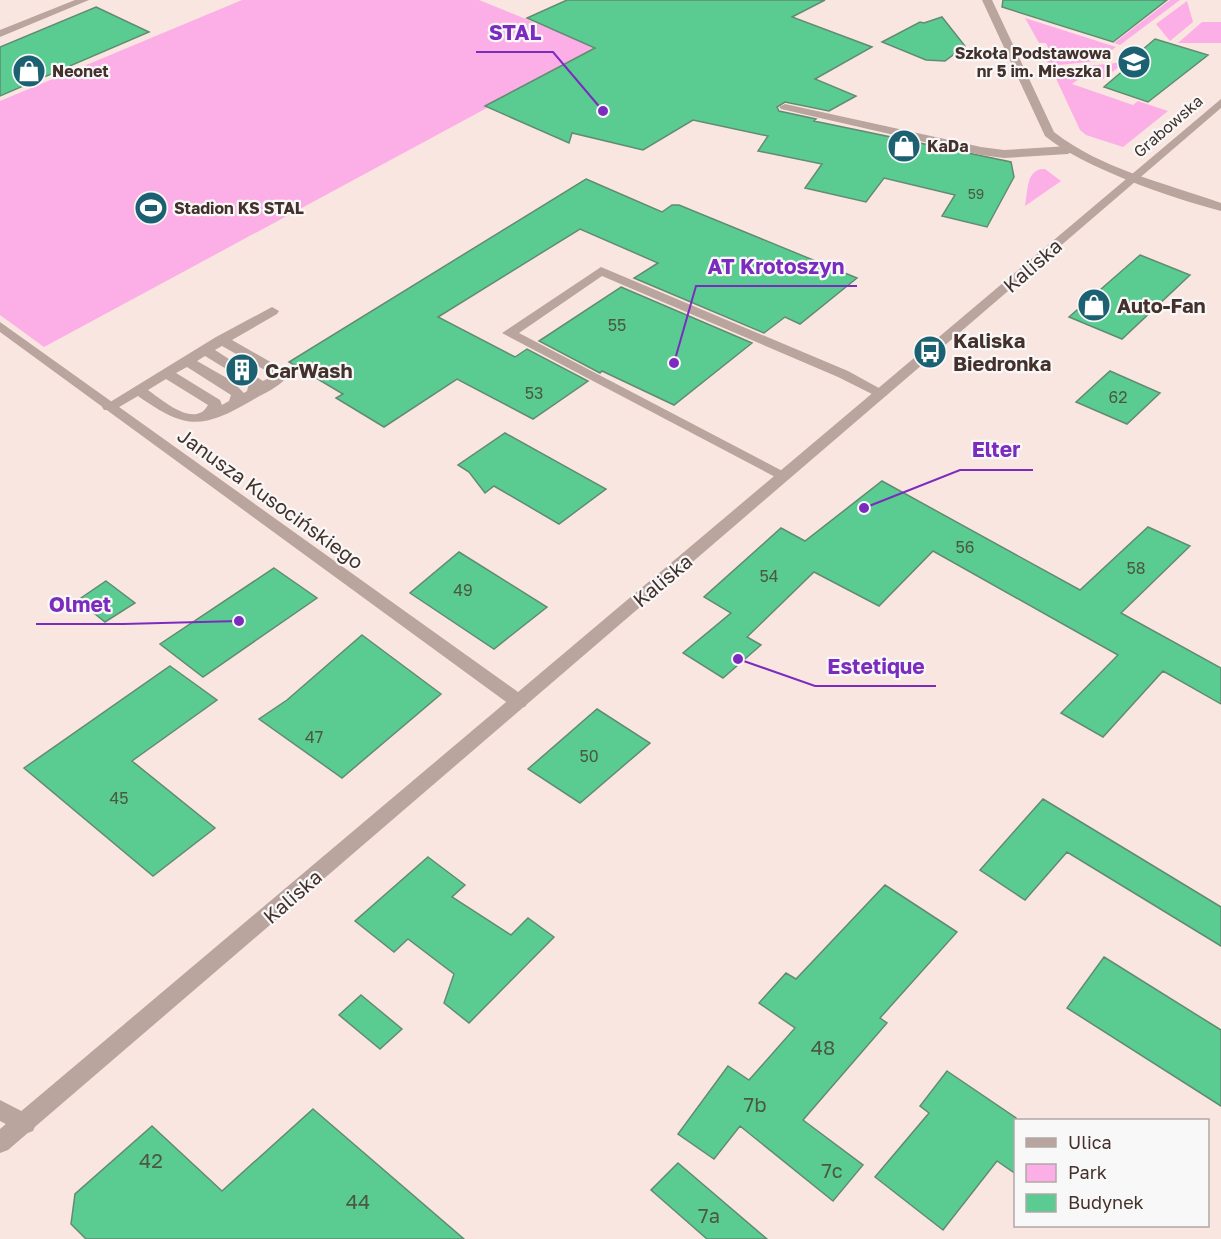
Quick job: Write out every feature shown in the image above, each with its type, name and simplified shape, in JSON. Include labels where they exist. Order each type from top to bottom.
[{"type":"street","points":[[0,34],[84,0]]},
{"type":"street","points":[[987,0],[1049,134],[1068,150],[1221,207]]},
{"type":"street","name":"Grabowska","points":[[1136,176],[1221,102]]},
{"type":"street","points":[[785,107],[981,151],[1004,154],[1068,150]]},
{"type":"street","name":"Kaliska","points":[[0,1143],[1136,176]]},
{"type":"street","points":[[784,476],[509,333],[601,271],[843,374],[881,393]]},
{"type":"street","points":[[109,407],[272,310]]},
{"type":"street","name":"Janusza Kusocińskiego","points":[[0,326],[519,702]]},
{"type":"street","points":[[138,390],[187,419],[206,416],[279,378],[276,371],[221,340]]},
{"type":"street","points":[[205,350],[256,381],[255,392]]},
{"type":"street","points":[[187,361],[227,384],[238,394],[236,402]]},
{"type":"street","points":[[166,373],[215,404],[214,409],[206,416]]},
{"type":"street","points":[[0,1110],[25,1124]]},
{"type":"green space","name":"Stadion KS STAL","points":[[242,0],[479,0],[598,48],[44,347],[0,315],[0,101]]},
{"type":"green space","points":[[1170,0],[1180,0],[1120,45],[1114,43]]},
{"type":"green space","points":[[1187,1],[1193,22],[1170,41],[1156,24]]},
{"type":"green space","points":[[1025,18],[1116,47],[1097,61],[1049,66],[1042,50],[1049,49],[1046,43],[1039,43]]},
{"type":"green space","points":[[1202,22],[1221,22],[1221,43],[1178,43]]},
{"type":"green space","points":[[1125,62],[1103,79],[1086,74],[1072,84],[1133,105],[1138,101],[1168,111],[1123,147],[1086,135],[1080,130],[1052,70]]},
{"type":"green space","points":[[1045,169],[1061,181],[1025,206],[1031,176],[1034,172]]},
{"type":"building","points":[[567,0],[825,0],[792,17],[872,47],[815,79],[856,96],[829,111],[785,102],[777,107],[779,111],[816,119],[814,121],[1011,162],[1014,177],[987,227],[942,216],[955,195],[884,178],[866,202],[805,188],[822,164],[758,151],[768,136],[693,120],[643,150],[572,133],[569,143],[485,106],[595,48],[527,18]]},
{"type":"building","points":[[1003,0],[1167,0],[1113,42],[1002,7]]},
{"type":"building","name":"Neonet","points":[[96,7],[149,32],[0,96],[0,47]]},
{"type":"building","points":[[942,17],[965,46],[945,61],[926,60],[882,42],[920,22],[924,23]]},
{"type":"building","points":[[1155,39],[1208,55],[1148,102],[1104,87],[1125,69],[1121,68]]},
{"type":"building","points":[[586,179],[662,212],[672,205],[679,205],[857,278],[800,324],[785,317],[764,333],[634,278],[658,263],[580,229],[438,317],[515,357],[527,349],[588,381],[533,419],[457,379],[384,427],[336,398],[343,394],[289,362]]},
{"type":"building","points":[[1140,255],[1190,275],[1122,339],[1069,317]]},
{"type":"building","points":[[621,287],[752,343],[674,405],[602,371],[600,373],[539,341]]},
{"type":"building","points":[[1110,371],[1160,393],[1127,424],[1076,402]]},
{"type":"building","points":[[505,433],[606,489],[559,524],[494,486],[485,493],[469,472],[458,465]]},
{"type":"building","points":[[882,481],[1080,590],[1148,527],[1190,546],[1121,613],[1221,668],[1221,704],[1163,671],[1103,737],[1061,713],[1118,655],[933,551],[879,606],[814,572],[747,637],[761,645],[723,678],[683,653],[731,613],[704,597],[781,528],[805,541]]},
{"type":"building","points":[[459,552],[547,607],[494,649],[410,593]]},
{"type":"building","points":[[274,568],[317,598],[203,677],[160,644]]},
{"type":"building","points":[[106,581],[135,603],[105,622],[78,600]]},
{"type":"building","points":[[362,635],[441,694],[342,778],[259,719],[287,700]]},
{"type":"building","points":[[170,666],[217,700],[132,761],[215,828],[153,876],[24,768]]},
{"type":"building","points":[[597,709],[650,743],[580,803],[528,769]]},
{"type":"building","points":[[1043,799],[1221,907],[1221,946],[1067,852],[1025,900],[980,870]]},
{"type":"building","points":[[428,857],[465,885],[452,897],[511,935],[528,918],[554,937],[469,1023],[444,1003],[454,974],[408,939],[394,952],[355,921]]},
{"type":"building","points":[[885,885],[957,932],[880,1018],[887,1023],[803,1120],[863,1165],[833,1201],[740,1126],[714,1159],[678,1134],[728,1066],[749,1080],[795,1028],[759,1003],[786,973],[796,979]]},
{"type":"building","points":[[1104,957],[1221,1030],[1221,1106],[1067,1008]]},
{"type":"building","points":[[361,995],[402,1029],[380,1049],[339,1015]]},
{"type":"building","points":[[947,1071],[1016,1118],[1014,1119],[1014,1173],[997,1161],[943,1230],[875,1177],[929,1113],[920,1106]]},
{"type":"building","points":[[313,1109],[464,1239],[86,1239],[71,1224],[75,1194],[152,1126],[222,1191]]},
{"type":"building","points":[[678,1163],[767,1239],[707,1239],[651,1190]]},
{"type":"place","name":"Szkoła Podstawowa nr 5 im. Mieszka I","points":[[1134,62]]},
{"type":"place","name":"Neonet","points":[[29,71]]},
{"type":"place","name":"STAL","points":[[603,111]]},
{"type":"place","name":"KaDa","points":[[904,146]]},
{"type":"place","name":"Stadion KS STAL","points":[[151,208]]},
{"type":"place","name":"Auto-Fan","points":[[1094,305]]},
{"type":"place","name":"Kaliska Biedronka","points":[[930,352]]},
{"type":"place","name":"AT Krotoszyn","points":[[674,363]]},
{"type":"place","name":"CarWash","points":[[242,370]]},
{"type":"place","name":"Elter","points":[[864,508]]},
{"type":"place","name":"Olmet","points":[[239,621]]},
{"type":"place","name":"Estetique","points":[[738,659]]}]
